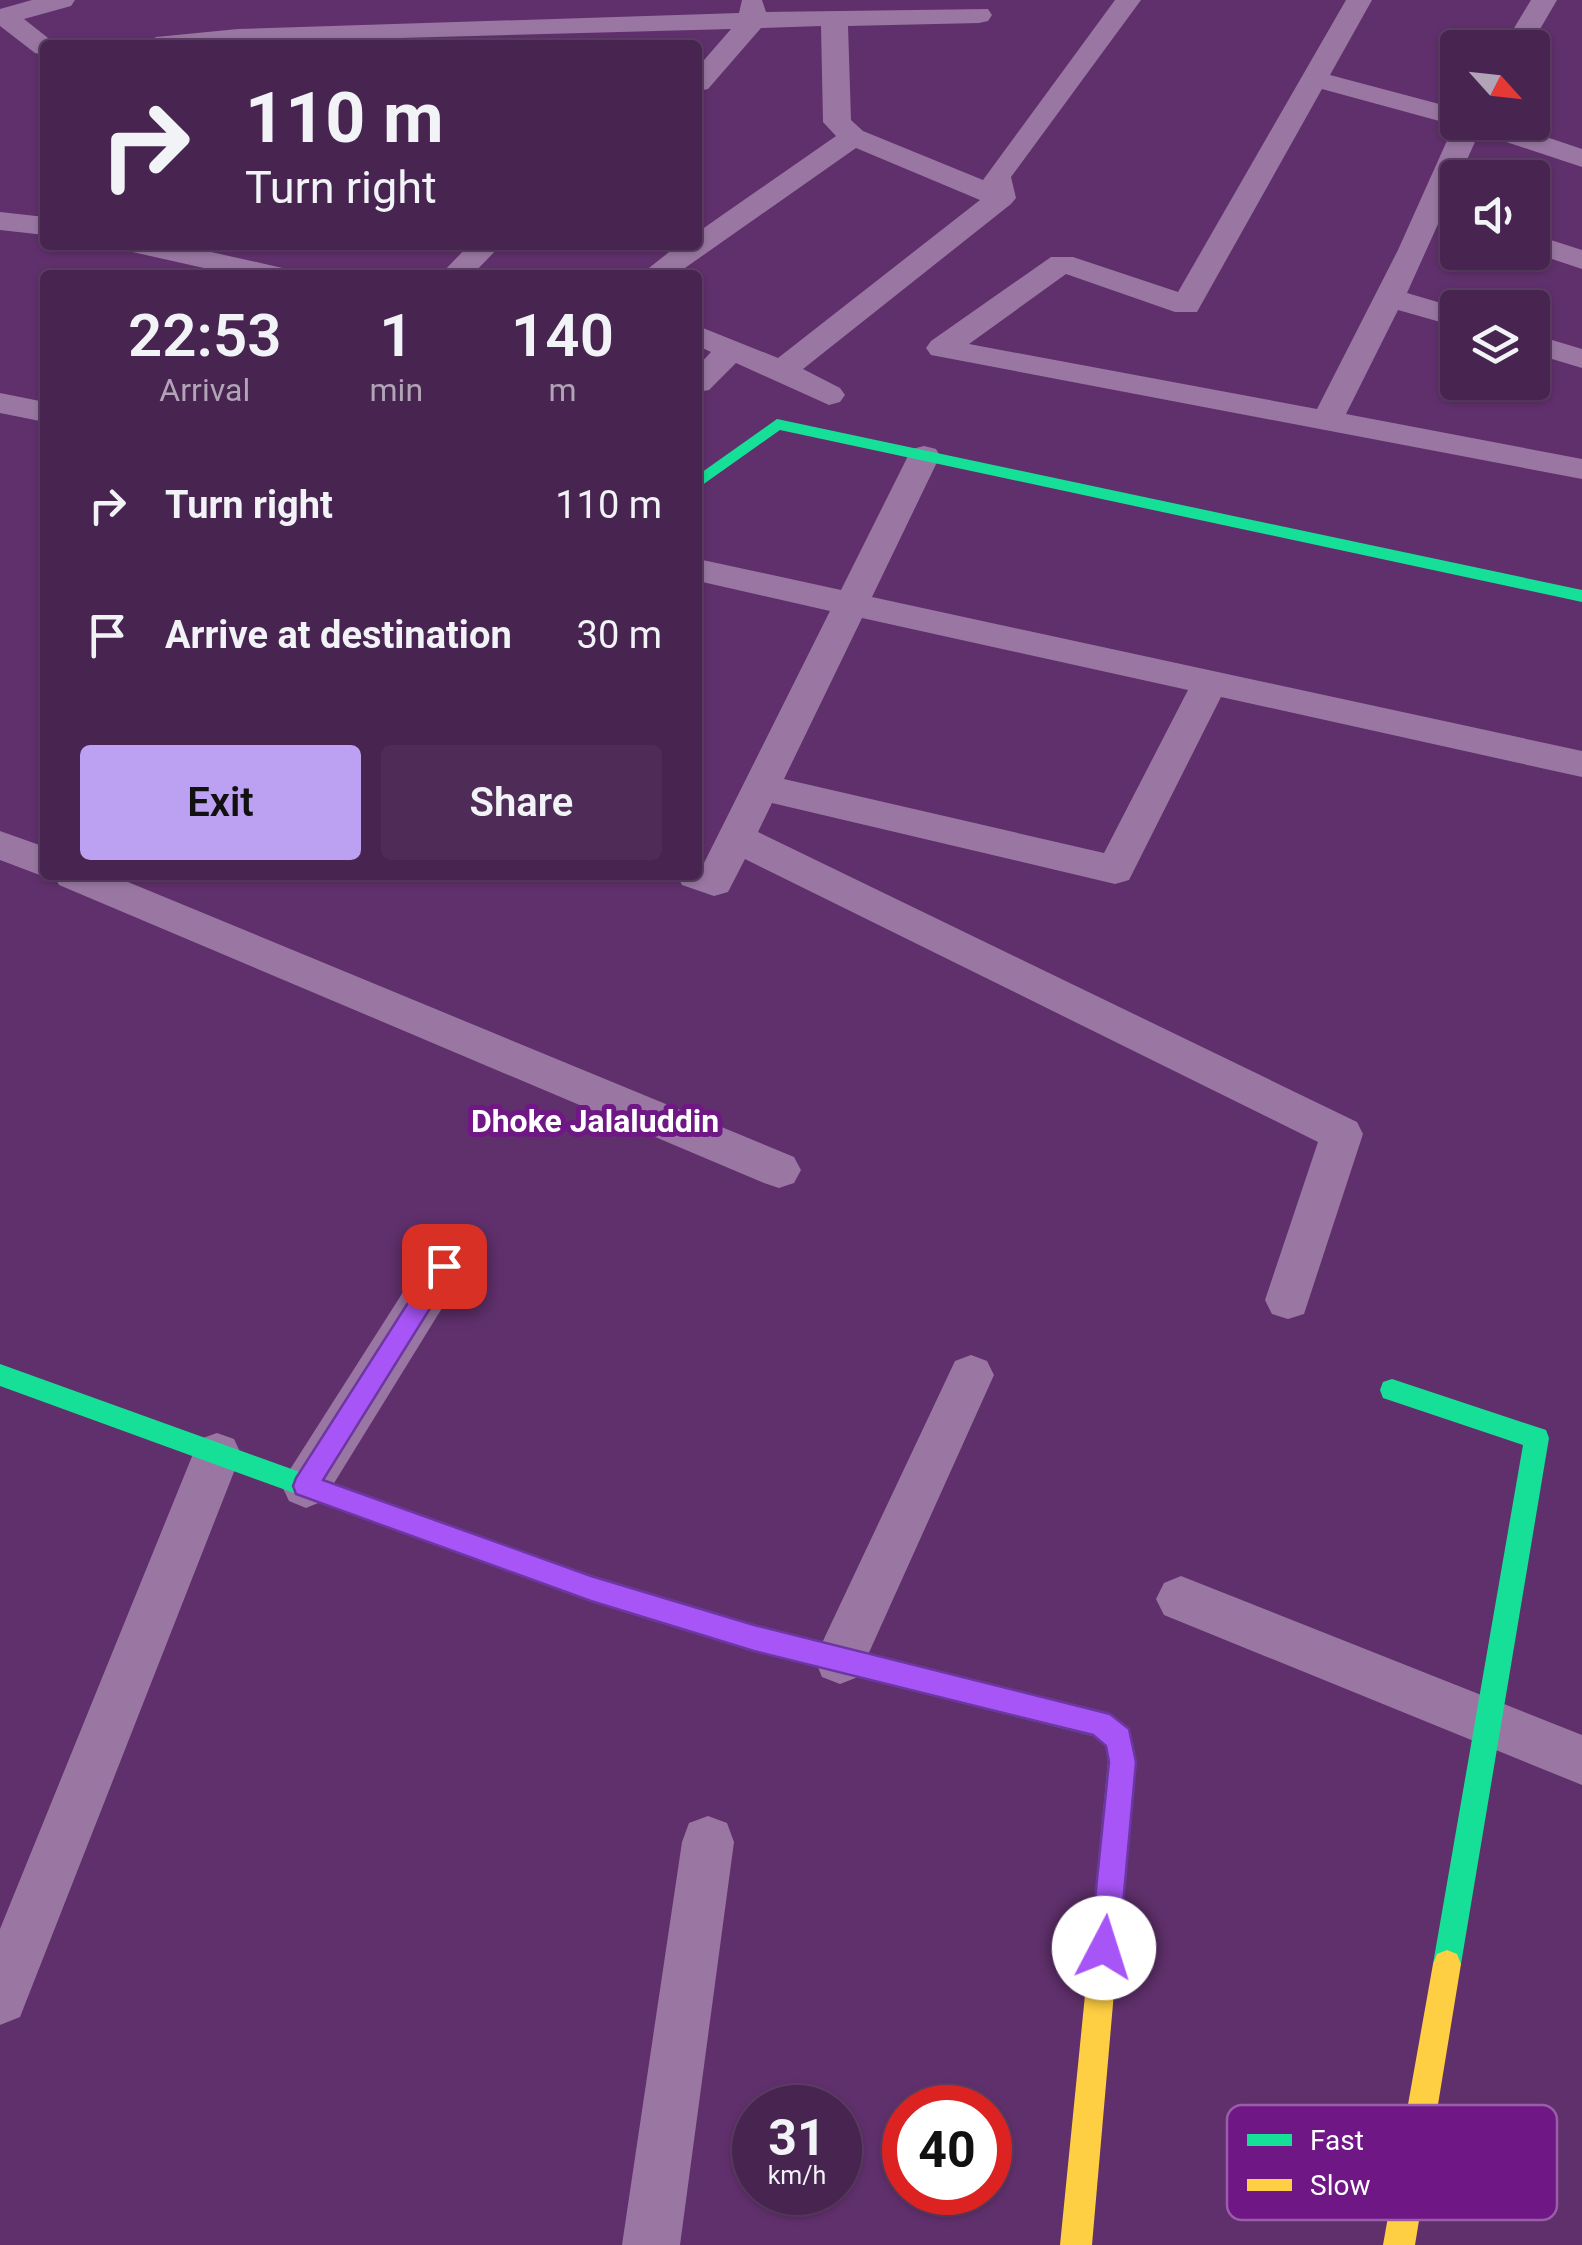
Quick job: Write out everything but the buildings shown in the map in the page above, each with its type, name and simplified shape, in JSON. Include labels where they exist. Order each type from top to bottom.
[{"type":"street","points":[[2,16],[62,0]]},
{"type":"street","points":[[1002,198],[997,178],[1128,0]]},
{"type":"street","points":[[1359,0],[1186,305],[1062,263],[942,348],[1582,469]]},
{"type":"street","points":[[1526,30],[1544,0]]},
{"type":"street","points":[[702,76],[753,10]]},
{"type":"street","points":[[188,40],[239,32],[753,10],[834,18],[979,16]]},
{"type":"street","points":[[2,16],[40,43]]},
{"type":"street","points":[[834,18],[837,122],[852,137],[1002,198]]},
{"type":"street","points":[[1312,78],[1440,113]]},
{"type":"street","points":[[702,242],[852,137]]},
{"type":"street","points":[[1526,140],[1582,158]]},
{"type":"street","points":[[781,370],[1002,198]]},
{"type":"street","points":[[0,222],[40,226]]},
{"type":"street","points":[[1328,420],[1390,296],[1440,222]]},
{"type":"street","points":[[1550,249],[1582,260]]},
{"type":"street","points":[[162,250],[253,270]]},
{"type":"street","points":[[460,270],[481,250]]},
{"type":"street","points":[[662,270],[691,250]]},
{"type":"street","points":[[1390,296],[1440,312]]},
{"type":"street","points":[[702,337],[829,395]]},
{"type":"street","points":[[1550,348],[1582,358]]},
{"type":"street","points":[[702,380],[732,350]]},
{"type":"street","points":[[0,403],[40,411]]},
{"type":"street","points":[[702,479],[777,424],[1582,596]]},
{"type":"street","points":[[702,877],[714,882],[924,456]]},
{"type":"street","points":[[702,571],[1582,764]]},
{"type":"street","points":[[761,787],[1115,870],[1210,684]]},
{"type":"street","points":[[736,837],[1342,1134],[1288,1300]]},
{"type":"street","points":[[0,844],[40,862]]},
{"type":"street","points":[[85,880],[779,1170]]},
{"type":"street","points":[[306,1486],[444,1266]]},
{"type":"street","points":[[0,1375],[591,1589],[754,1638],[1100,1724],[1119,1738],[1122,1762],[1076,2245]]},
{"type":"street","points":[[840,1660],[970,1375]]},
{"type":"street","points":[[1392,1390],[1537,1438],[1423,2105]]},
{"type":"street","points":[[0,1997],[218,1454]]},
{"type":"street","points":[[1181,1599],[1582,1760]]},
{"type":"street","points":[[651,2245],[708,1842]]},
{"type":"street","points":[[1400,2245],[1404,2220]]},
{"type":"traffic: fast","points":[[702,480],[777,424],[1582,596]]},
{"type":"traffic: fast","points":[[0,1375],[591,1589],[754,1638],[1100,1724],[1119,1738],[1122,1762],[1105,1935]]},
{"type":"traffic: fast","points":[[1392,1390],[1537,1438],[1447,1964]]},
{"type":"traffic: slow","points":[[1076,2245],[1105,1935]]},
{"type":"traffic: slow","points":[[1423,2105],[1447,1964]]},
{"type":"traffic: slow","points":[[1399,2245],[1403,2220]]},
{"type":"district","name":"Dhoke Jalaluddin","points":[[595,1121]]},
{"type":"route","points":[[444,1266],[306,1486],[591,1589],[754,1638],[1100,1724],[1119,1738],[1122,1762],[1104,1948]]}]
